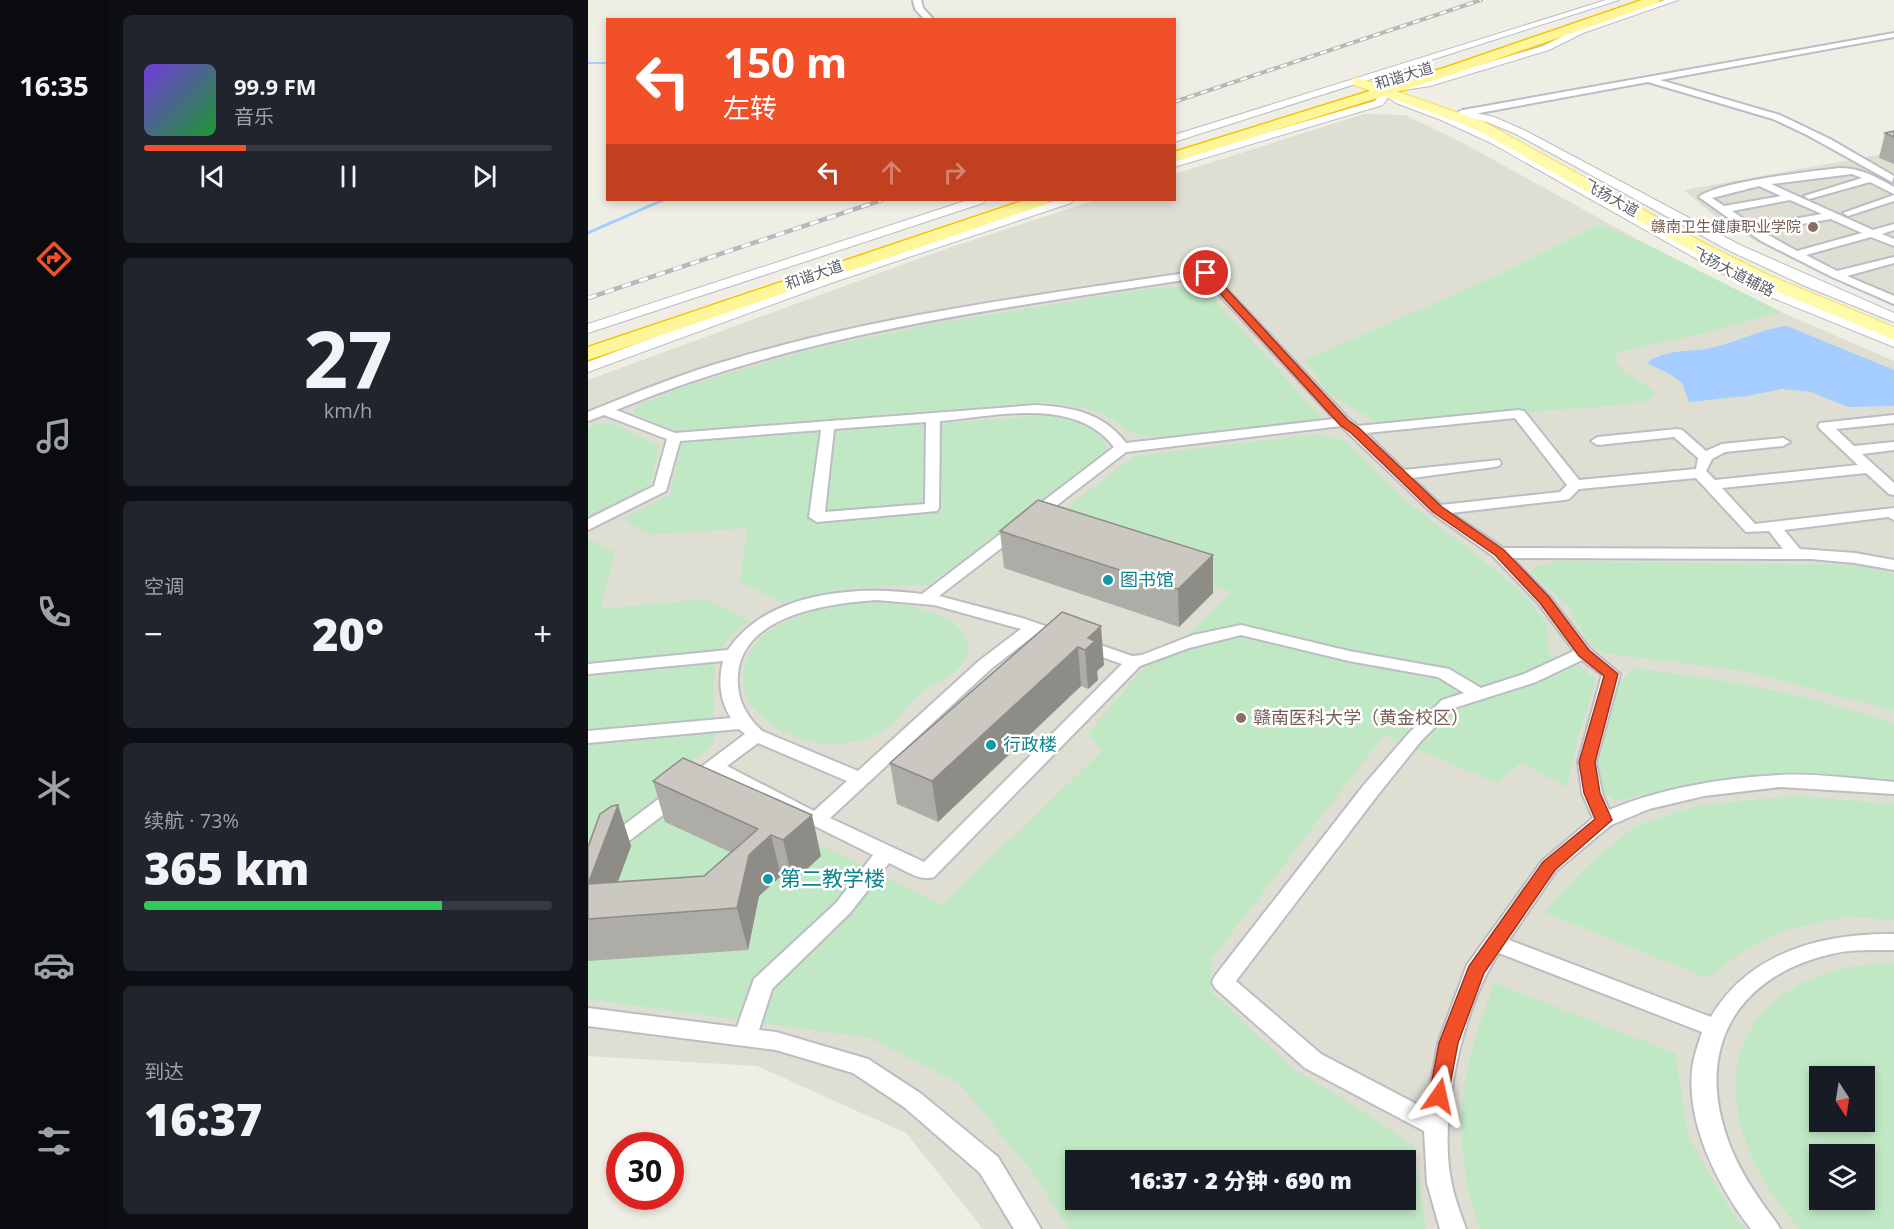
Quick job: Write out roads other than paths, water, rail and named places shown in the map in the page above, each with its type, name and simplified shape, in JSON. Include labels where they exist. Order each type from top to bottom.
[{"type":"highway","name":"和谐大道","points":[[1176,145],[1380,89],[1632,0]]},
{"type":"highway","points":[[1176,156],[1654,0]]},
{"type":"highway","name":"和谐大道","points":[[588,340],[738,287],[1003,201]]},
{"type":"highway","name":"和谐大道","points":[[588,354],[747,298],[1038,201]]},
{"type":"main road","name":"飞扬大道","points":[[1380,89],[1462,113],[1515,137],[1688,233],[1817,296],[1894,327]]},
{"type":"main road","name":"飞扬大道","points":[[1380,89],[1479,125],[1760,278],[1894,334]]},
{"type":"street","points":[[917,0],[919,9],[928,18]]},
{"type":"street","points":[[1176,163],[1615,0]]},
{"type":"street","points":[[1176,139],[1380,89],[1430,83],[1546,48],[1580,32],[1674,0]]},
{"type":"street","points":[[1462,113],[1894,35]]},
{"type":"street","points":[[1647,78],[1682,91],[1761,111],[1788,122],[1893,179]]},
{"type":"street","name":"飞扬大道辅路","points":[[1380,89],[1487,136],[1725,269],[1778,295],[1894,343]]},
{"type":"street","name":"飞扬大道辅路","points":[[1462,113],[1490,119],[1520,132],[1735,248],[1791,275],[1894,318]]},
{"type":"street","points":[[1894,191],[1854,171],[1840,171],[1775,181],[1704,197],[1750,230],[1795,255],[1894,300]]},
{"type":"street","points":[[1809,196],[1870,179]]},
{"type":"street","points":[[1775,181],[1891,230]]},
{"type":"street","points":[[1763,184],[1894,243]]},
{"type":"street","points":[[1721,210],[1791,197]]},
{"type":"street","points":[[1848,213],[1894,198]]},
{"type":"street","points":[[588,329],[976,201]]},
{"type":"street","points":[[588,367],[660,338],[795,290],[1064,201]]},
{"type":"street","points":[[1750,230],[1831,216]]},
{"type":"street","points":[[1655,222],[1673,241]]},
{"type":"street","points":[[1795,255],[1891,230]]},
{"type":"street","points":[[1688,233],[1735,248]]},
{"type":"street","points":[[1836,275],[1894,260]]},
{"type":"street","points":[[1725,269],[1760,278]]},
{"type":"street","points":[[588,417],[654,389],[693,376],[833,336],[1206,273],[1349,426],[1437,510],[1499,553],[1544,600],[1584,653],[1611,674],[1587,762],[1592,793],[1604,820]]},
{"type":"street","points":[[1791,275],[1817,296]]},
{"type":"street","points":[[1833,309],[1870,334]]},
{"type":"street","points":[[603,410],[674,437],[1036,409],[1071,412],[1108,429],[1122,448]]},
{"type":"street","points":[[928,597],[1122,448],[1349,426],[1519,414],[1575,485]]},
{"type":"street","points":[[828,425],[817,517],[932,508],[933,417]]},
{"type":"street","points":[[1894,419],[1825,426],[1894,491]]},
{"type":"street","points":[[1598,441],[1677,433],[1705,457]]},
{"type":"street","points":[[588,525],[661,488],[674,437]]},
{"type":"street","points":[[1700,473],[1705,457],[1722,448],[1783,442]]},
{"type":"street","points":[[1851,451],[1894,446]]},
{"type":"street","points":[[1399,475],[1494,463]]},
{"type":"street","points":[[1712,485],[1869,468]]},
{"type":"street","points":[[1437,510],[1564,496],[1575,485],[1700,473]]},
{"type":"street","points":[[1700,473],[1751,529],[1892,512],[1894,515]]},
{"type":"street","points":[[1772,525],[1796,555]]},
{"type":"street","points":[[1499,553],[1796,555],[1855,558],[1894,565]]},
{"type":"street","points":[[749,729],[730,701],[728,681],[733,655],[746,637],[760,626],[798,607],[864,595],[928,597],[988,612],[1135,661]]},
{"type":"street","points":[[816,820],[986,664],[1033,628]]},
{"type":"street","points":[[713,766],[816,820],[927,872],[1135,661],[1194,641],[1241,630],[1349,656],[1443,673],[1479,694]]},
{"type":"street","points":[[1436,1126],[1313,1061],[1223,982],[1270,918],[1415,738],[1448,704],[1530,678],[1584,653]]},
{"type":"street","points":[[588,669],[733,655]]},
{"type":"street","points":[[588,737],[749,729],[861,779]]},
{"type":"street","points":[[588,862],[713,766],[749,729]]},
{"type":"street","points":[[1453,1229],[1439,1183],[1436,1126],[1449,1043],[1475,971],[1549,866],[1604,820],[1644,803],[1704,790],[1781,781],[1894,788]]},
{"type":"street","points":[[745,1037],[762,985],[843,908],[886,853]]},
{"type":"street","points":[[1767,1229],[1757,1219],[1724,1164],[1707,1111],[1705,1062],[1719,1020],[1744,986],[1781,961],[1827,946],[1879,940],[1894,942]]},
{"type":"street","points":[[1495,943],[1716,1028]]},
{"type":"street","points":[[588,1017],[776,1041],[860,1066],[912,1100],[989,1165],[1028,1229]]},
{"type":"water","points":[[1787,326],[1894,370],[1894,406],[1848,407],[1811,392],[1782,389],[1747,396],[1689,402],[1682,383],[1647,363],[1667,354],[1716,347],[1767,330]]},
{"type":"waterway","points":[[588,63],[606,63]]},
{"type":"waterway","points":[[588,233],[661,201]]},
{"type":"railway","points":[[1176,101],[1481,0]]},
{"type":"railway","points":[[588,298],[879,201]]},
{"type":"place","name":"赣南卫生健康职业学院","points":[[1813,227]]},
{"type":"place","name":"图书馆","points":[[1108,580]]},
{"type":"place","name":"赣南医科大学（黄金校区）","points":[[1241,718]]},
{"type":"place","name":"行政楼","points":[[991,745]]},
{"type":"place","name":"第二教学楼","points":[[768,879]]}]
